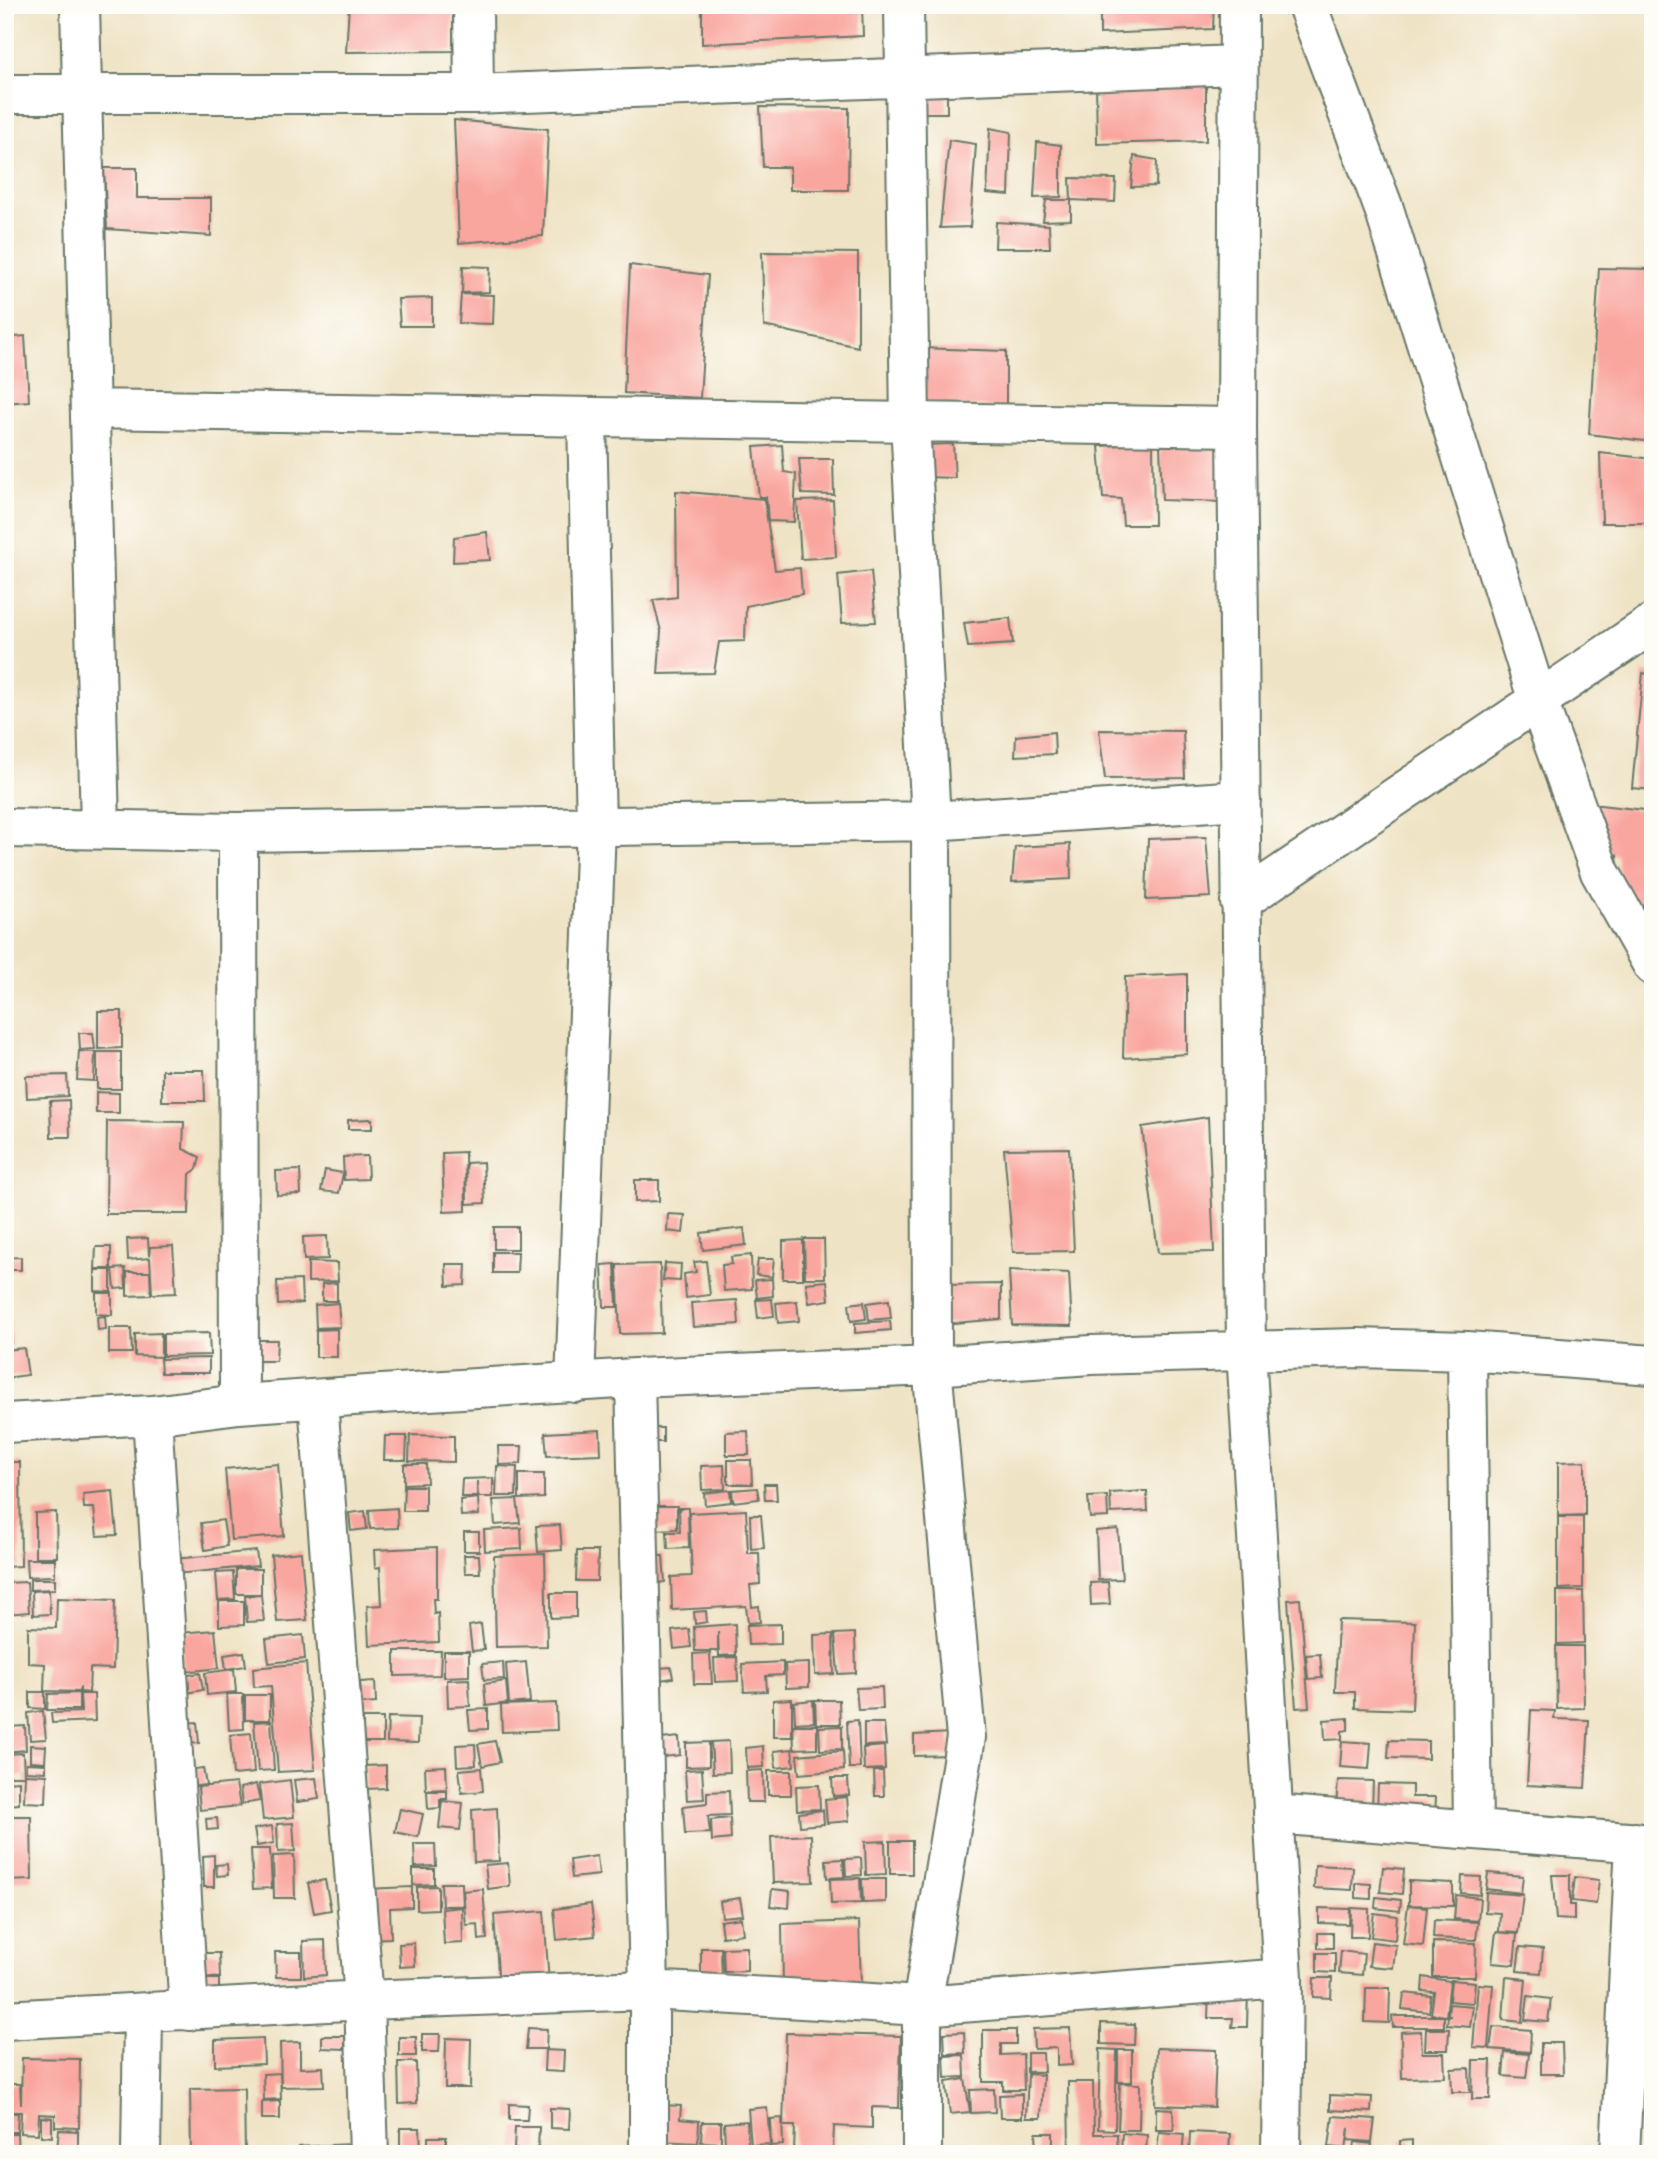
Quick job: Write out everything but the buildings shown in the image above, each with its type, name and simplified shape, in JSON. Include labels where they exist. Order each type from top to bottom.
[{"type":"street","points":[[80,5],[80,96],[100,828]]},
{"type":"street","points":[[473,5],[474,94]]},
{"type":"street","points":[[904,5],[910,422],[931,821],[932,1366],[966,1737],[922,2006],[922,2154]]},
{"type":"street","points":[[1239,5],[1237,427],[1246,1350],[1283,1978],[1281,2154]]},
{"type":"street","points":[[1307,5],[1384,209],[1538,701],[1600,872],[1653,966]]},
{"type":"street","points":[[5,94],[474,94],[1237,65]]},
{"type":"street","points":[[90,409],[1237,427]]},
{"type":"street","points":[[575,1383],[596,827],[587,418]]},
{"type":"street","points":[[1240,902],[1653,623]]},
{"type":"street","points":[[5,828],[238,832],[931,821],[1241,800]]},
{"type":"street","points":[[238,832],[239,1404]]},
{"type":"street","points":[[5,1423],[152,1415],[239,1404],[318,1401],[635,1378],[932,1366],[1091,1355],[1246,1350],[1467,1351],[1653,1365]]},
{"type":"street","points":[[1467,1351],[1473,1828]]},
{"type":"street","points":[[635,1378],[649,1990],[649,2154]]},
{"type":"street","points":[[318,1401],[363,2000],[369,2154]]},
{"type":"street","points":[[152,1415],[189,2011]]},
{"type":"street","points":[[1273,1814],[1644,1843],[1620,2154]]},
{"type":"street","points":[[5,2020],[363,2000],[649,1990],[922,2006],[1283,1978]]},
{"type":"street","points":[[141,2154],[143,2014]]}]
